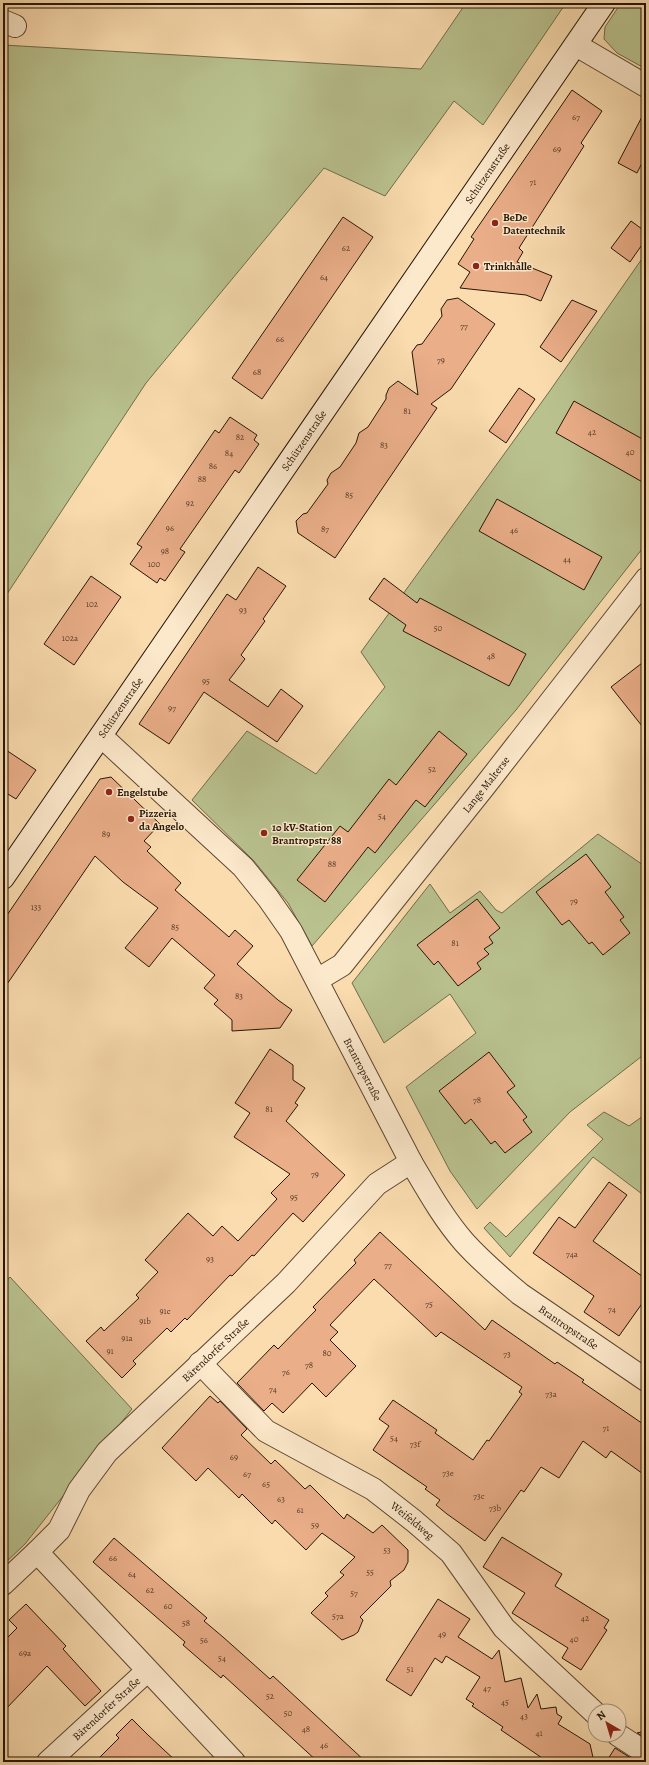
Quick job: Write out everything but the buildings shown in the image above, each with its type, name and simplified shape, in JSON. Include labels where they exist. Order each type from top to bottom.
[{"type":"street","name":"Schützenstraße","points":[[3,878],[604,3]]},
{"type":"street","points":[[576,45],[646,86]]},
{"type":"street","name":"Lange Malterse","points":[[317,980],[342,965],[475,799],[646,579]]},
{"type":"street","name":"Brantropstraße","points":[[101,736],[243,867],[268,898],[291,931],[411,1162],[429,1193],[464,1241],[502,1279],[520,1294],[646,1380]]},
{"type":"street","name":"Bärendorfer Straße","points":[[3,1584],[59,1530],[79,1490],[107,1452],[286,1283],[377,1184],[411,1162]]},
{"type":"street","name":"Weifeldweg","points":[[200,1363],[266,1431],[373,1489],[451,1553],[504,1628],[587,1706]]},
{"type":"street","name":"Bärendorfer Straße","points":[[37,1552],[234,1762]]},
{"type":"street","name":"Bärendorfer Straße","points":[[48,1762],[147,1671]]},
{"type":"street","points":[[627,1741],[646,1753]]},
{"type":"green space","points":[[466,3],[566,3],[483,125],[454,101],[385,196],[324,168],[146,383],[3,600],[3,45],[421,69]]},
{"type":"green space","points":[[621,3],[646,3],[646,69],[617,53],[604,39],[605,27]]},
{"type":"green space","points":[[646,253],[646,544],[516,710],[312,946],[288,903],[254,861],[192,800],[247,731],[316,774],[385,687],[361,652],[549,392]]},
{"type":"green space","points":[[598,834],[646,867],[646,1053],[570,1112],[477,1209],[450,1171],[406,1087],[476,1033],[450,994],[384,1043],[352,983],[430,884],[450,913],[480,891],[496,910],[502,913]]},
{"type":"green space","points":[[604,1112],[629,1126],[646,1114],[646,1197],[593,1157],[510,1257],[484,1228],[490,1222],[506,1237],[603,1139],[587,1125]]},
{"type":"green space","points":[[10,1277],[132,1409],[25,1544],[3,1565],[3,1284]]},
{"type":"place","name":"BeDe Datentechnik","points":[[495,223]]},
{"type":"place","name":"Trinkhalle","points":[[476,266]]},
{"type":"place","name":"Engelstube","points":[[109,792]]},
{"type":"place","name":"Pizzeria da Angelo","points":[[131,819]]},
{"type":"place","name":"10 kV-Station Brantropstr. 88","points":[[264,833]]}]
